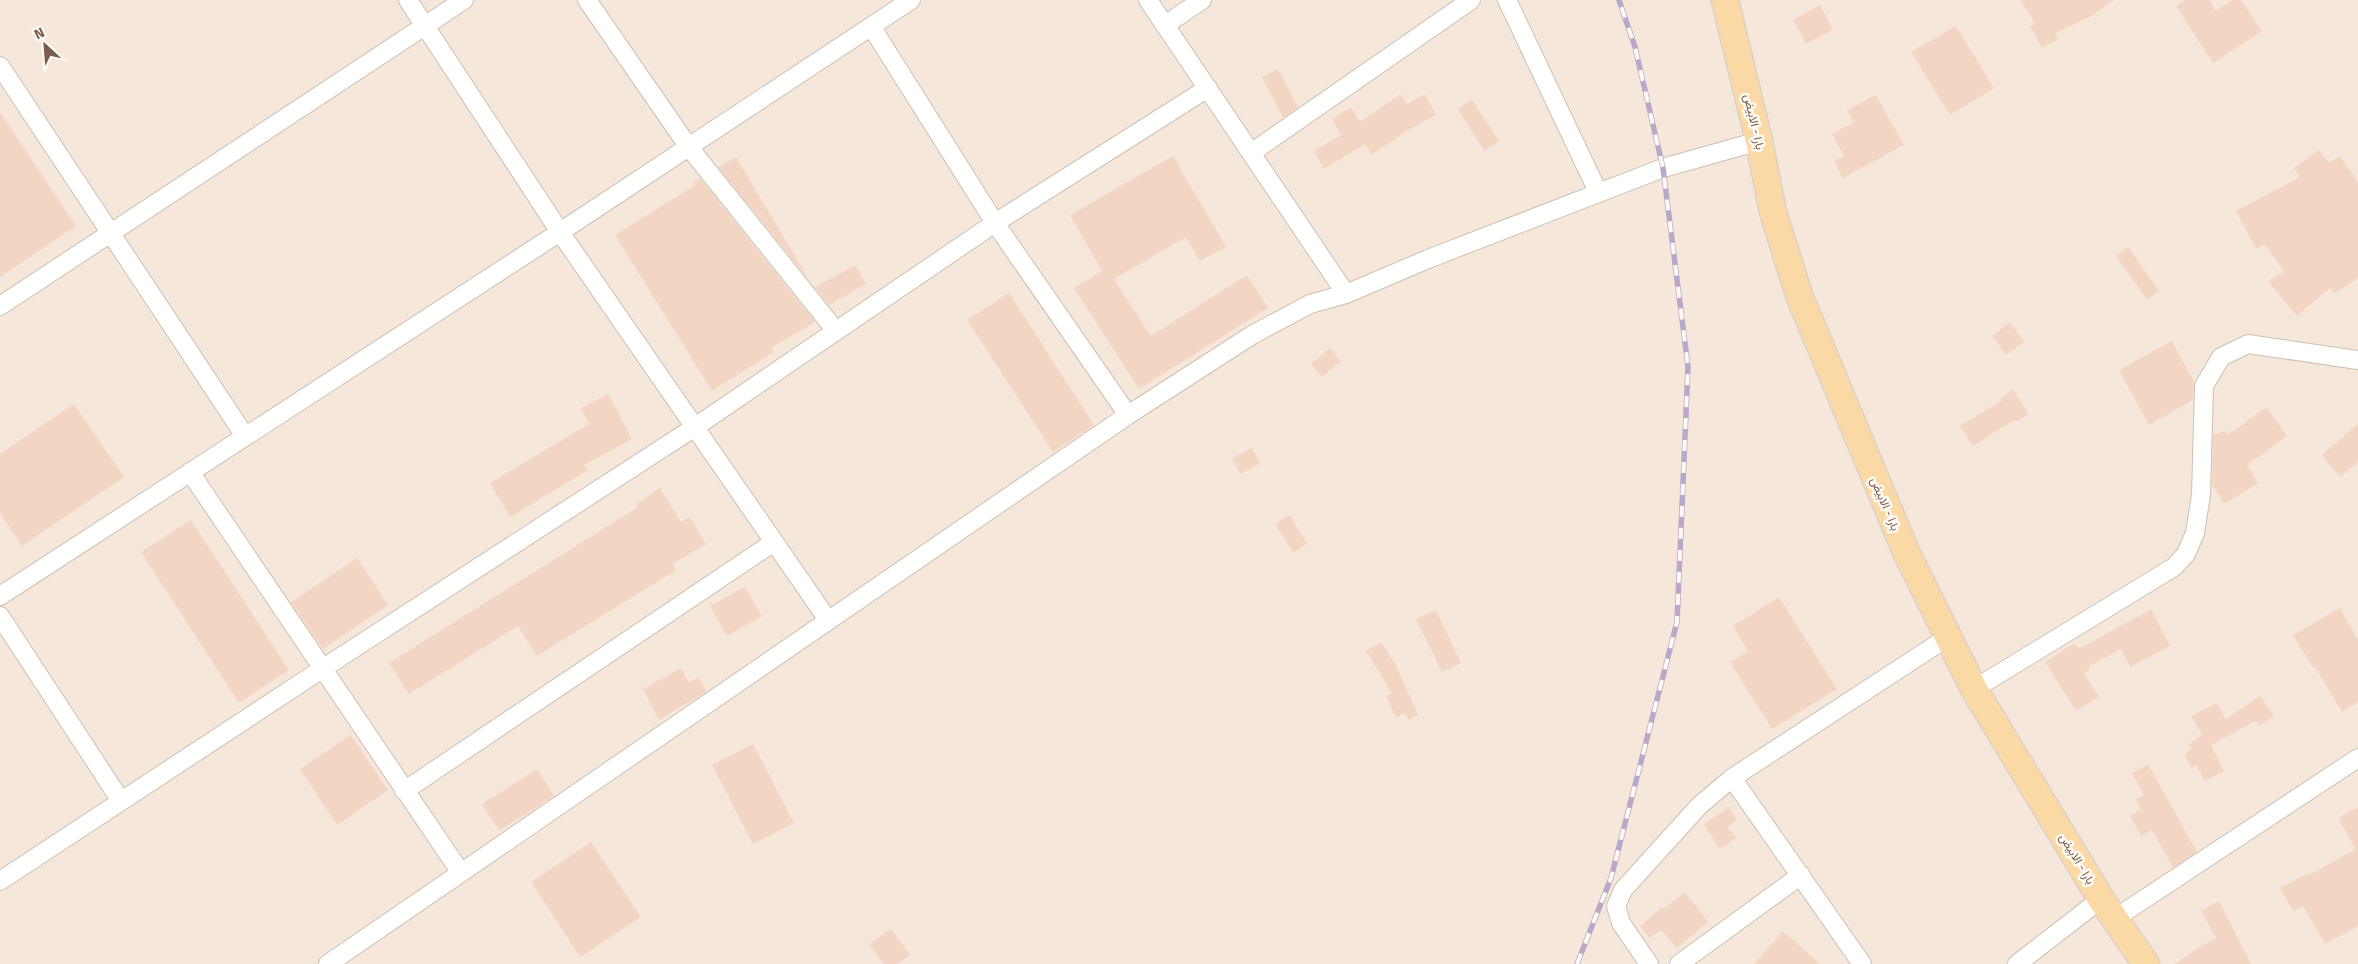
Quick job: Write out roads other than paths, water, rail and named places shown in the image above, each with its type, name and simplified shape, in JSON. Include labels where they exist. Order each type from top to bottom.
[{"type":"main road","name":"بارا - الابيض","points":[[1725,0],[1759,141],[1773,212],[1799,295],[1906,554],[1974,689],[2108,909],[2146,964]]},
{"type":"street","points":[[408,0],[560,232],[828,620]]},
{"type":"street","points":[[0,306],[464,0]]},
{"type":"street","points":[[587,0],[688,146],[836,331]]},
{"type":"street","points":[[0,596],[560,232],[911,0]]},
{"type":"street","points":[[1148,0],[1346,294]]},
{"type":"street","points":[[1165,25],[1202,0]]},
{"type":"street","points":[[1251,153],[1471,0]]},
{"type":"street","points":[[1506,0],[1598,192]]},
{"type":"street","points":[[871,26],[995,223],[1128,415]]},
{"type":"street","points":[[0,66],[245,436]]},
{"type":"street","points":[[0,881],[322,668],[696,427],[995,223],[1208,88]]},
{"type":"street","points":[[328,964],[1128,415],[1252,335],[1310,304],[1346,294],[1428,259],[1598,192],[1663,168],[1759,141]]},
{"type":"street","points":[[1974,689],[2174,567],[2186,554],[2195,533],[2201,495],[2204,386],[2221,357],[2248,344],[2358,360]]},
{"type":"street","points":[[190,472],[460,873]]},
{"type":"street","points":[[404,791],[774,542]]},
{"type":"street","points":[[0,616],[121,801]]},
{"type":"street","points":[[1649,964],[1621,923],[1616,906],[1623,890],[1699,806],[1732,778],[1948,637]]},
{"type":"street","points":[[2017,964],[2358,758]]},
{"type":"street","points":[[1732,778],[1862,964]]},
{"type":"street","points":[[1679,964],[1801,875]]},
{"type":"railway","points":[[1577,964],[1611,878],[1677,622],[1688,367],[1663,168],[1635,47],[1619,0]]}]
